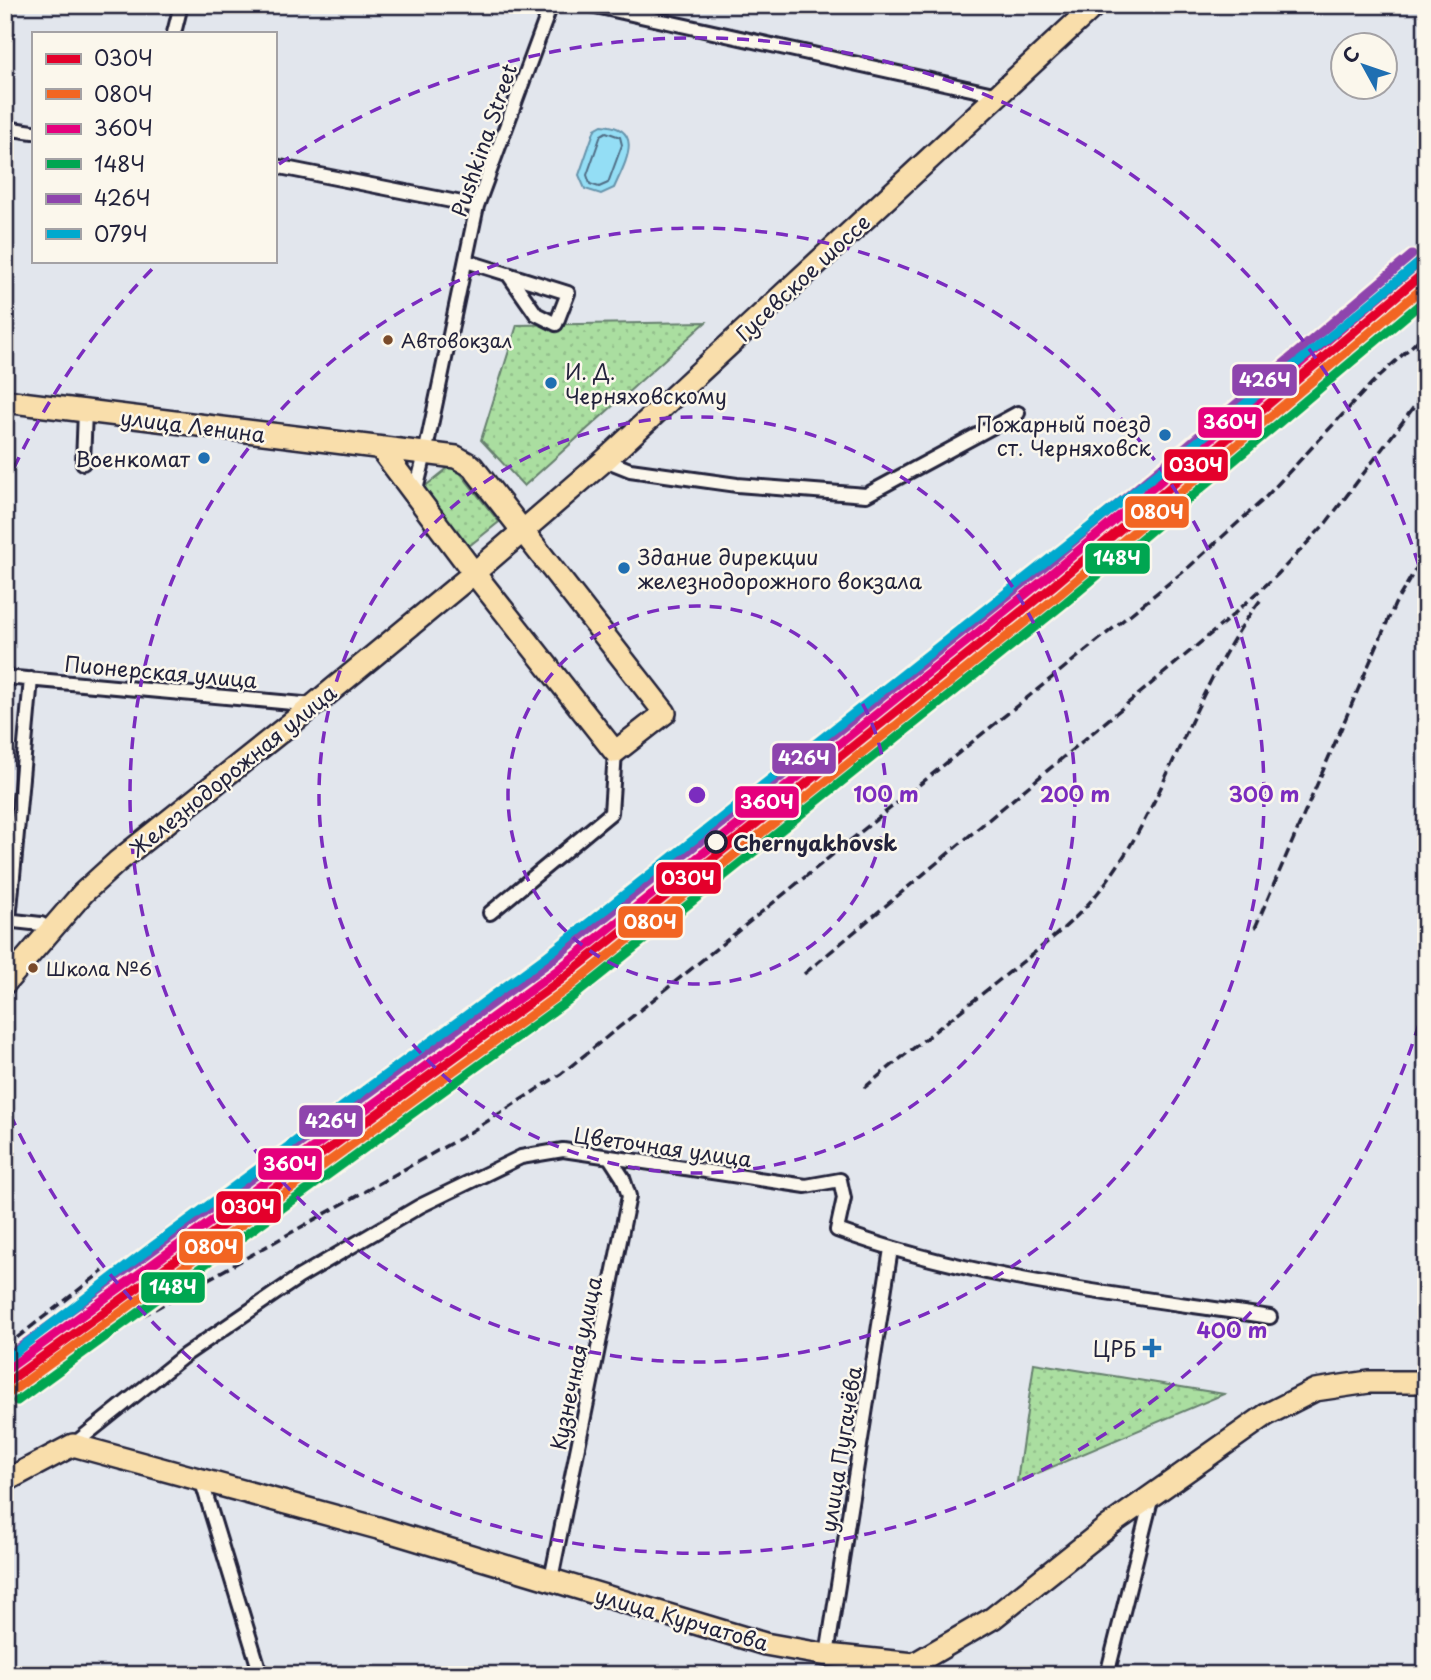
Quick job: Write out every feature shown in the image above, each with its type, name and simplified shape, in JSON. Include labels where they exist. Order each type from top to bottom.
[{"type":"main road","name":"Гусевское шоссе","points":[[474,573],[605,460],[1095,5]]},
{"type":"main road","name":"улица Ленина","points":[[5,401],[456,457],[472,466],[665,713],[615,752]]},
{"type":"main road","points":[[381,449],[474,573],[615,752]]},
{"type":"main road","name":"Железнодорожная улица","points":[[5,982],[83,893],[117,862],[474,573]]},
{"type":"main road","name":"улица Курчатова","points":[[73,1445],[551,1579],[765,1644],[922,1670],[993,1618],[1110,1525],[1266,1415],[1315,1390],[1369,1382],[1426,1382]]},
{"type":"main road","points":[[5,1481],[73,1445]]},
{"type":"street","points":[[174,32],[181,5]]},
{"type":"street","name":"Pushkina Street","points":[[415,494],[477,206],[551,5]]},
{"type":"street","points":[[591,5],[998,95]]},
{"type":"street","points":[[5,128],[32,132]]},
{"type":"street","points":[[276,166],[477,206]]},
{"type":"street","points":[[466,261],[508,274],[568,293],[556,324],[536,314],[508,274]]},
{"type":"street","points":[[83,463],[85,411]]},
{"type":"street","points":[[605,460],[630,470],[723,483],[866,495],[1018,413]]},
{"type":"street","name":"Пионерская улица","points":[[5,677],[314,705]]},
{"type":"street","points":[[31,679],[7,920],[41,924],[51,930]]},
{"type":"street","points":[[490,913],[611,813],[615,752]]},
{"type":"street","name":"Цветочная улица","points":[[73,1445],[185,1355],[299,1277],[420,1206],[521,1157],[563,1150],[806,1186],[840,1180],[844,1198],[837,1230],[891,1250],[1024,1280],[1270,1317]]},
{"type":"street","name":"Кузнечная улица","points":[[551,1579],[629,1196],[623,1178],[610,1158]]},
{"type":"street","name":"улица Пугачёва","points":[[827,1655],[891,1250]]},
{"type":"street","points":[[201,1479],[261,1675]]},
{"type":"street","points":[[1107,1675],[1152,1496]]},
{"type":"green space","points":[[706,322],[524,486],[481,440],[517,325]]},
{"type":"green space","points":[[453,464],[499,522],[469,546],[423,488]]},
{"type":"green space","points":[[1034,1363],[1224,1394],[1017,1482]]},
{"type":"water","points":[[602,125],[624,133],[629,148],[614,188],[601,194],[585,189],[579,175],[595,129]]},
{"type":"railway","points":[[5,1409],[121,1328],[469,1133],[561,1074],[1189,567],[1263,500],[1372,383],[1426,333]]},
{"type":"railway","points":[[804,974],[1225,622],[1277,575],[1326,523],[1426,391]]},
{"type":"railway","points":[[1255,928],[1395,604],[1426,552]]},
{"type":"railway","points":[[864,1088],[1052,939],[1100,890],[1145,819],[1217,668],[1238,631],[1263,597]]},
{"type":"railway","points":[[5,1347],[103,1271]]},
{"type":"transit line","name":"426Ч","points":[[5,1358],[548,963],[1040,570],[1412,255]]},
{"type":"transit line","name":"079Ч","points":[[5,1360],[153,1246],[544,958],[1316,348],[1426,257]]},
{"type":"transit line","name":"360Ч","points":[[5,1371],[555,972],[1046,578],[1419,263]]},
{"type":"transit line","name":"030Ч","points":[[5,1384],[561,980],[1053,586],[1426,271]]},
{"type":"transit line","name":"080Ч","points":[[11,1392],[568,988],[1060,594],[1426,285]]},
{"type":"transit line","name":"148Ч","points":[[17,1401],[574,996],[1066,602],[1426,299]]},
{"type":"place","name":"Автовокзал","points":[[388,340]]},
{"type":"place","name":"И. Д. Черняховскому","points":[[551,383]]},
{"type":"place","name":"Пожарный поезд ст. Черняховск","points":[[1165,435]]},
{"type":"place","name":"Военкомат","points":[[204,458]]},
{"type":"place","name":"Здание дирекции железнодорожного вокзала","points":[[624,568]]},
{"type":"place","name":"Chernyakhovsk","points":[[716,842]]},
{"type":"place","name":"Школа №6","points":[[33,968]]},
{"type":"place","name":"ЦРБ","points":[[1152,1348]]}]
